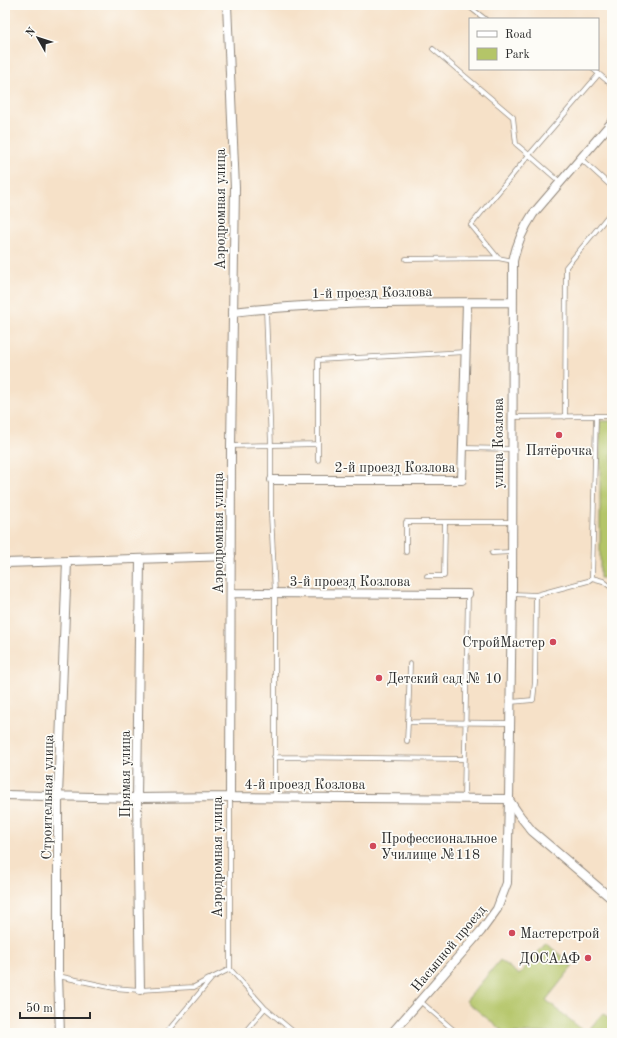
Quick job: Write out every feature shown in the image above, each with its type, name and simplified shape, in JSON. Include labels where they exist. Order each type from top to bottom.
[{"type":"street","name":"Аэродромная улица","points":[[227,5],[235,188],[230,797]]},
{"type":"street","name":"улица Козлова","points":[[509,799],[512,594],[512,261],[516,245],[533,214],[612,122]]},
{"type":"street","name":"1-й проезд Козлова","points":[[233,312],[266,308],[343,304],[512,302]]},
{"type":"street","name":"2-й проезд Козлова","points":[[272,480],[462,480],[467,303]]},
{"type":"street","points":[[5,563],[231,556]]},
{"type":"street","name":"Прямая улица","points":[[140,559],[138,798],[140,990]]},
{"type":"street","name":"Строительная улица","points":[[60,1033],[58,976],[58,796],[67,561]]},
{"type":"street","name":"3-й проезд Козлова","points":[[231,593],[468,594]]},
{"type":"street","name":"4-й проезд Козлова","points":[[5,795],[138,798],[274,797],[509,799]]},
{"type":"street","points":[[509,799],[532,831],[612,899]]},
{"type":"street","name":"Насыпной проезд","points":[[392,1033],[481,931],[497,910],[506,883],[509,799]]},
{"type":"lane","points":[[467,5],[484,18]]},
{"type":"lane","points":[[433,49],[513,117],[516,144],[560,182]]},
{"type":"lane","points":[[594,70],[612,85]]},
{"type":"lane","points":[[498,258],[471,225],[599,74]]},
{"type":"lane","points":[[581,158],[612,187]]},
{"type":"lane","points":[[565,417],[566,267],[612,211]]},
{"type":"lane","points":[[406,259],[498,258],[512,261]]},
{"type":"lane","points":[[266,308],[272,480],[271,514],[275,593],[274,797]]},
{"type":"lane","points":[[318,460],[318,360],[466,352]]},
{"type":"lane","points":[[592,578],[596,416]]},
{"type":"lane","points":[[512,417],[612,416]]},
{"type":"lane","points":[[232,446],[318,444]]},
{"type":"lane","points":[[463,448],[511,449]]},
{"type":"lane","points":[[406,552],[406,522],[511,522]]},
{"type":"lane","points":[[427,576],[444,576],[445,522]]},
{"type":"lane","points":[[492,553],[511,552]]},
{"type":"lane","points":[[512,594],[536,595],[588,581],[592,578],[603,581],[612,588]]},
{"type":"lane","points":[[464,798],[468,594]]},
{"type":"lane","points":[[510,702],[533,700],[535,682],[536,595]]},
{"type":"lane","points":[[407,741],[410,664]]},
{"type":"lane","points":[[408,722],[510,723]]},
{"type":"lane","points":[[274,757],[465,759]]},
{"type":"lane","name":"Аэродромная улица","points":[[230,797],[230,969]]},
{"type":"lane","points":[[58,976],[114,988],[140,990],[194,987],[230,969],[265,1008],[295,1033]]},
{"type":"lane","points":[[166,1033],[212,978]]},
{"type":"lane","points":[[420,1001],[457,1033]]},
{"type":"lane","points":[[244,1033],[265,1008]]},
{"type":"green space","points":[[600,421],[612,421],[612,578],[600,578]]},
{"type":"green space","points":[[546,943],[573,966],[546,1000],[586,1033],[505,1033],[466,1001],[500,960],[519,975]]},
{"type":"green space","points":[[603,1013],[612,1021],[612,1033],[586,1033]]},
{"type":"place","name":"Пятёрочка","points":[[559,435]]},
{"type":"place","name":"СтройМастер","points":[[553,642]]},
{"type":"place","name":"Детский сад № 10","points":[[379,678]]},
{"type":"place","name":"Профессиональное Училище №118","points":[[373,846]]},
{"type":"place","name":"Мастерстрой","points":[[512,933]]},
{"type":"place","name":"ДОСААФ","points":[[588,958]]}]
